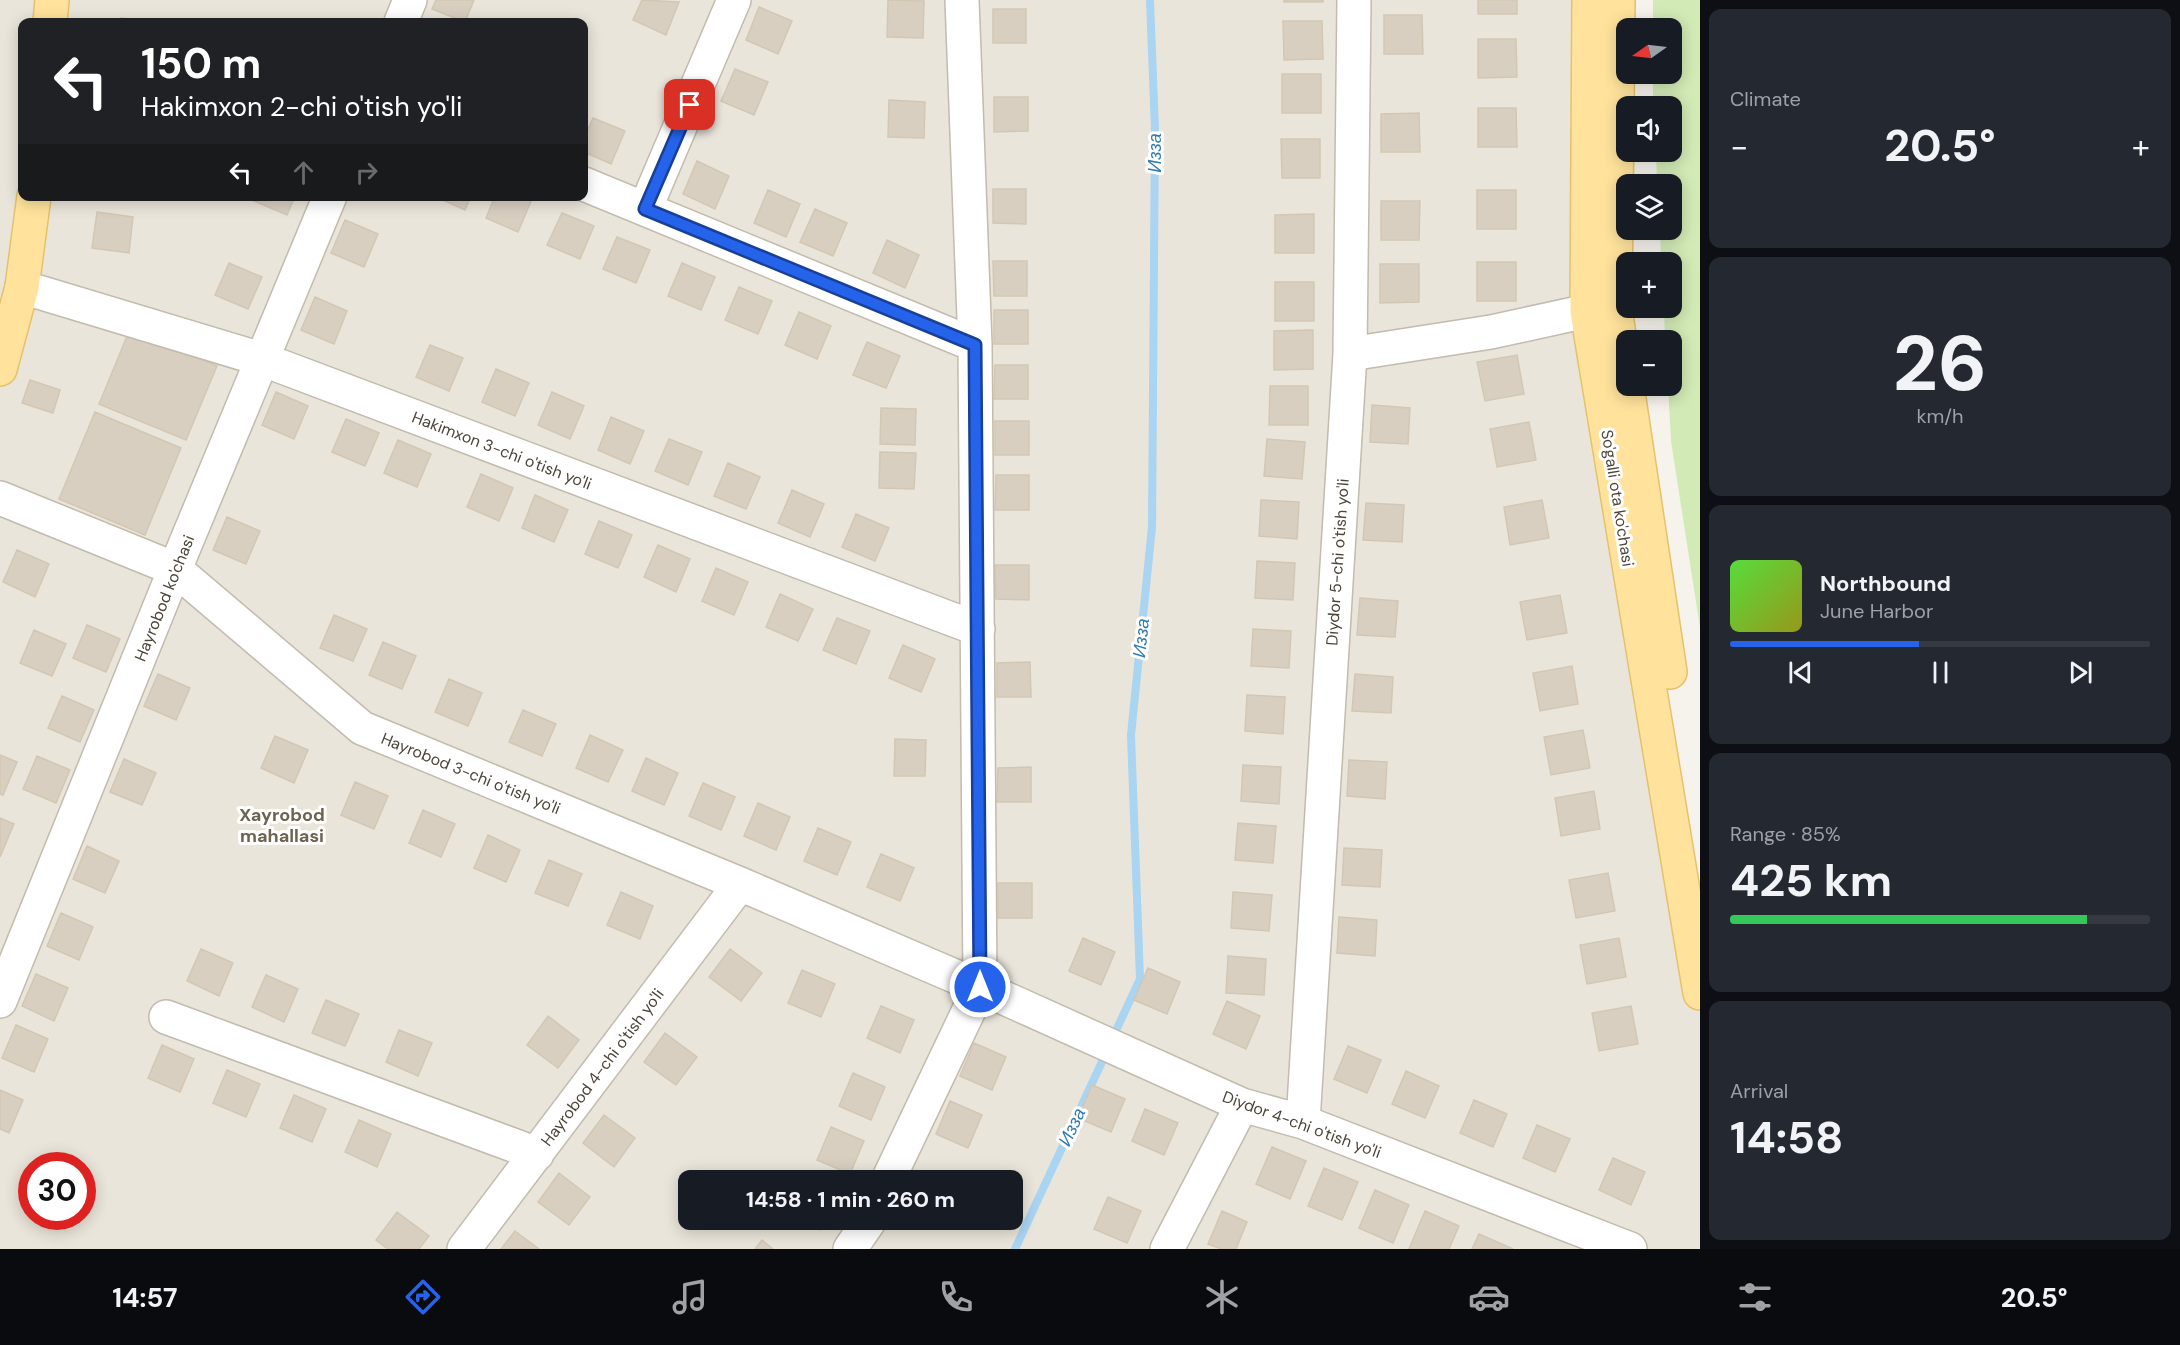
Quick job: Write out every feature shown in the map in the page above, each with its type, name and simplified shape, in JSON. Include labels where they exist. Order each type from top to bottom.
[{"type":"main road","points":[[50,18],[52,0]]},
{"type":"main road","name":"So'galli ota ko'chasi","points":[[1589,0],[1601,310],[1700,993]]},
{"type":"main road","name":"So'galli ota ko'chasi","points":[[1616,352],[1601,310],[1618,0]]},
{"type":"main road","points":[[0,369],[22,287],[33,201]]},
{"type":"main road","name":"So'galli ota ko'chasi","points":[[1629,396],[1700,866]]},
{"type":"street","points":[[403,18],[410,0]]},
{"type":"street","points":[[645,209],[734,0]]},
{"type":"street","points":[[893,1170],[980,987],[975,345],[962,0]]},
{"type":"street","name":"Diydor 5-chi o'tish yo'li","points":[[1303,1122],[1350,354],[1354,0]]},
{"type":"street","points":[[588,186],[975,345]]},
{"type":"street","name":"Hayrobod ko'chasi","points":[[0,1002],[175,569],[264,360],[328,201]]},
{"type":"street","name":"Hakimxon 3-chi o'tish yo'li","points":[[22,287],[264,360],[978,629]]},
{"type":"street","points":[[1350,354],[1491,332],[1601,310]]},
{"type":"street","name":"Hayrobod 3-chi o'tish yo'li","points":[[0,498],[175,569],[362,728],[740,884],[980,987]]},
{"type":"street","name":"Hayrobod 4-chi o'tish yo'li","points":[[464,1249],[740,884]]},
{"type":"street","name":"Diydor 4-chi o'tish yo'li","points":[[980,987],[1242,1105],[1303,1122],[1630,1249]]},
{"type":"street","points":[[166,1017],[537,1154]]},
{"type":"street","points":[[1167,1249],[1242,1105]]},
{"type":"street","points":[[850,1249],[863,1230]]},
{"type":"shaded area","name":"Xayrobod mahallasi","points":[[0,0],[1589,0],[1617,252],[1616,318],[1625,318],[1626,330],[1616,330],[1616,396],[1633,396],[1700,993],[1700,1249],[0,1249]],"holes":[[[1155,220],[1152,527],[1132,735],[1134,828],[1130,735],[1151,527]]]},
{"type":"green space","points":[[1653,0],[1700,0],[1700,628],[1671,441],[1669,396],[1682,396],[1682,330],[1665,330],[1664,318],[1682,318],[1682,252],[1661,252],[1660,240],[1682,240],[1682,174],[1657,174],[1656,162],[1682,162],[1682,96],[1653,96],[1653,84],[1682,84],[1682,18],[1653,18]]},
{"type":"building","points":[[436,0],[474,0],[467,18],[455,18],[432,9]]},
{"type":"building","points":[[642,0],[679,2],[666,35],[633,20]]},
{"type":"building","points":[[888,0],[924,1],[923,38],[887,37]]},
{"type":"building","points":[[1284,0],[1323,0],[1323,2],[1284,2]]},
{"type":"building","points":[[1478,0],[1517,0],[1517,14],[1478,14]]},
{"type":"building","points":[[759,7],[792,21],[778,54],[746,40]]},
{"type":"building","points":[[993,9],[1026,9],[1026,43],[993,43]]},
{"type":"building","points":[[1384,15],[1422,15],[1423,54],[1384,54]]},
{"type":"building","points":[[1283,21],[1322,21],[1323,59],[1284,60]]},
{"type":"building","points":[[1478,39],[1516,39],[1517,77],[1478,78]]},
{"type":"building","points":[[735,69],[768,82],[754,115],[721,101]]},
{"type":"building","points":[[1282,74],[1321,74],[1321,113],[1282,113]]},
{"type":"building","points":[[994,97],[1028,97],[1028,131],[994,132]]},
{"type":"building","points":[[889,100],[925,102],[924,138],[888,137]]},
{"type":"building","points":[[1478,108],[1516,108],[1517,147],[1478,147]]},
{"type":"building","points":[[1419,113],[1420,152],[1381,152],[1381,114]]},
{"type":"building","points":[[593,118],[625,131],[611,164],[588,154],[588,130]]},
{"type":"building","points":[[1281,139],[1320,139],[1320,178],[1282,178]]},
{"type":"building","points":[[697,161],[729,176],[715,209],[683,194]]},
{"type":"building","points":[[993,189],[1026,189],[1026,224],[993,223]]},
{"type":"building","points":[[768,190],[800,204],[786,237],[754,223]]},
{"type":"building","points":[[1477,190],[1516,190],[1516,229],[1477,229]]},
{"type":"building","points":[[254,201],[293,201],[287,215]]},
{"type":"building","points":[[445,201],[469,201],[465,210]]},
{"type":"building","points":[[493,201],[531,201],[518,232],[486,218]]},
{"type":"building","points":[[1381,201],[1420,201],[1419,240],[1381,240]]},
{"type":"building","points":[[815,209],[847,223],[833,256],[800,242]]},
{"type":"building","points":[[97,212],[133,217],[129,253],[92,248]]},
{"type":"building","points":[[562,213],[594,226],[580,259],[547,245]]},
{"type":"building","points":[[1314,214],[1314,253],[1275,253],[1275,215]]},
{"type":"building","points":[[345,220],[378,234],[364,267],[331,253]]},
{"type":"building","points":[[617,237],[650,250],[636,283],[603,269]]},
{"type":"building","points":[[887,240],[919,255],[905,288],[873,273]]},
{"type":"building","points":[[993,261],[1027,261],[1027,296],[994,296]]},
{"type":"building","points":[[1477,262],[1516,262],[1516,301],[1477,301]]},
{"type":"building","points":[[229,263],[262,277],[248,309],[215,295]]},
{"type":"building","points":[[682,263],[715,277],[701,310],[668,296]]},
{"type":"building","points":[[1380,264],[1419,264],[1419,302],[1380,303]]},
{"type":"building","points":[[1275,282],[1314,282],[1314,321],[1275,321]]},
{"type":"building","points":[[739,287],[772,301],[758,334],[725,320]]},
{"type":"building","points":[[315,297],[347,311],[334,344],[301,330]]},
{"type":"building","points":[[994,310],[1028,310],[1028,344],[994,344]]},
{"type":"building","points":[[799,312],[831,326],[817,359],[785,345]]},
{"type":"building","points":[[130,329],[217,366],[186,440],[99,404]]},
{"type":"building","points":[[1313,330],[1313,369],[1274,370],[1274,331]]},
{"type":"building","points":[[867,342],[900,356],[886,388],[853,375]]},
{"type":"building","points":[[430,345],[463,358],[449,391],[416,377]]},
{"type":"building","points":[[1517,355],[1524,394],[1485,401],[1477,362]]},
{"type":"building","points":[[995,365],[1028,365],[1028,399],[994,399]]},
{"type":"building","points":[[496,369],[529,383],[515,416],[482,402]]},
{"type":"building","points":[[30,380],[60,390],[53,413],[22,403]]},
{"type":"building","points":[[1270,386],[1308,386],[1308,425],[1269,425]]},
{"type":"building","points":[[276,392],[308,406],[294,439],[262,425]]},
{"type":"building","points":[[552,392],[584,406],[570,439],[538,425]]},
{"type":"building","points":[[1372,405],[1410,408],[1408,444],[1370,442]]},
{"type":"building","points":[[881,408],[916,409],[915,445],[880,444]]},
{"type":"building","points":[[95,412],[181,448],[145,535],[59,499]]},
{"type":"building","points":[[611,417],[644,431],[630,464],[598,450]]},
{"type":"building","points":[[346,419],[379,433],[365,466],[332,452]]},
{"type":"building","points":[[995,421],[1029,421],[1029,455],[995,455]]},
{"type":"building","points":[[1529,422],[1536,460],[1497,467],[1490,429]]},
{"type":"building","points":[[669,439],[702,452],[688,485],[655,471]]},
{"type":"building","points":[[1267,439],[1305,442],[1302,479],[1264,476]]},
{"type":"building","points":[[398,440],[431,454],[417,487],[384,473]]},
{"type":"building","points":[[880,452],[916,453],[914,489],[879,488]]},
{"type":"building","points":[[728,463],[760,477],[746,509],[714,496]]},
{"type":"building","points":[[481,474],[513,488],[499,521],[467,507]]},
{"type":"building","points":[[996,475],[1029,475],[1029,510],[995,510]]},
{"type":"building","points":[[792,490],[824,504],[810,537],[778,523]]},
{"type":"building","points":[[535,495],[568,510],[554,542],[522,528]]},
{"type":"building","points":[[1261,500],[1299,502],[1297,539],[1259,536]]},
{"type":"building","points":[[1542,500],[1549,538],[1510,545],[1504,507]]},
{"type":"building","points":[[1366,503],[1404,505],[1402,542],[1363,540]]},
{"type":"building","points":[[856,514],[889,528],[875,561],[842,547]]},
{"type":"building","points":[[227,517],[260,531],[246,564],[213,550]]},
{"type":"building","points":[[599,521],[632,535],[618,568],[585,554]]},
{"type":"building","points":[[658,545],[690,559],[676,592],[644,577]]},
{"type":"building","points":[[17,550],[49,564],[35,597],[3,582]]},
{"type":"building","points":[[1257,561],[1295,563],[1293,600],[1255,598]]},
{"type":"building","points":[[995,565],[1029,565],[1029,600],[996,599]]},
{"type":"building","points":[[716,568],[748,582],[734,615],[702,601]]},
{"type":"building","points":[[780,594],[813,609],[798,641],[766,627]]},
{"type":"building","points":[[1560,595],[1567,633],[1527,640],[1520,602]]},
{"type":"building","points":[[1360,598],[1398,601],[1395,637],[1357,635]]},
{"type":"building","points":[[334,615],[367,629],[353,661],[320,648]]},
{"type":"building","points":[[837,618],[870,631],[856,664],[823,650]]},
{"type":"building","points":[[87,625],[120,639],[106,672],[73,658]]},
{"type":"building","points":[[1253,629],[1291,631],[1289,668],[1251,666]]},
{"type":"building","points":[[34,630],[66,644],[52,676],[20,663]]},
{"type":"building","points":[[383,642],[416,656],[402,689],[369,675]]},
{"type":"building","points":[[903,645],[935,659],[921,692],[889,678]]},
{"type":"building","points":[[1030,662],[1031,697],[997,697],[997,663]]},
{"type":"building","points":[[1572,666],[1578,704],[1540,711],[1533,673]]},
{"type":"building","points":[[158,674],[190,688],[176,720],[144,706]]},
{"type":"building","points":[[1355,674],[1393,677],[1391,713],[1352,711]]},
{"type":"building","points":[[449,679],[482,693],[468,726],[435,712]]},
{"type":"building","points":[[1247,695],[1285,697],[1283,734],[1245,731]]},
{"type":"building","points":[[62,696],[94,710],[80,742],[48,728]]},
{"type":"building","points":[[523,710],[556,724],[542,756],[509,742]]},
{"type":"building","points":[[1583,730],[1590,768],[1551,775],[1544,737]]},
{"type":"building","points":[[590,735],[623,750],[608,782],[576,768]]},
{"type":"building","points":[[275,736],[308,750],[294,783],[261,768]]},
{"type":"building","points":[[895,739],[926,740],[925,776],[894,776]]},
{"type":"building","points":[[0,755],[17,762],[3,795],[0,794]]},
{"type":"building","points":[[37,756],[70,770],[56,803],[23,789]]},
{"type":"building","points":[[646,758],[678,773],[664,805],[632,791]]},
{"type":"building","points":[[124,759],[156,773],[142,805],[110,792]]},
{"type":"building","points":[[1349,760],[1387,762],[1385,799],[1347,796]]},
{"type":"building","points":[[1243,765],[1281,767],[1279,804],[1241,801]]},
{"type":"building","points":[[1031,767],[1031,802],[997,802],[998,768]]},
{"type":"building","points":[[355,782],[388,796],[374,829],[341,815]]},
{"type":"building","points":[[703,783],[735,797],[721,830],[689,816]]},
{"type":"building","points":[[1594,791],[1600,829],[1561,836],[1555,798]]},
{"type":"building","points":[[758,803],[790,817],[776,850],[744,836]]},
{"type":"building","points":[[423,810],[455,824],[441,857],[409,843]]},
{"type":"building","points":[[0,818],[14,824],[0,857]]},
{"type":"building","points":[[1238,823],[1276,826],[1273,863],[1235,860]]},
{"type":"building","points":[[818,828],[851,842],[837,875],[804,861]]},
{"type":"building","points":[[488,835],[520,850],[506,882],[474,868]]},
{"type":"building","points":[[87,846],[119,861],[105,893],[73,879]]},
{"type":"building","points":[[1344,848],[1382,850],[1380,887],[1342,885]]},
{"type":"building","points":[[881,854],[914,868],[900,901],[867,887]]},
{"type":"building","points":[[549,860],[582,874],[568,906],[535,893]]},
{"type":"building","points":[[1608,873],[1615,911],[1576,918],[1569,880]]},
{"type":"building","points":[[998,883],[1032,883],[1032,918],[998,918]]},
{"type":"building","points":[[621,892],[653,906],[640,939],[607,925]]},
{"type":"building","points":[[1233,892],[1272,895],[1269,931],[1231,928]]},
{"type":"building","points":[[61,913],[93,927],[79,960],[47,946]]},
{"type":"building","points":[[1339,917],[1377,920],[1375,956],[1337,953]]},
{"type":"building","points":[[1083,938],[1115,952],[1101,985],[1069,971]]},
{"type":"building","points":[[1619,938],[1626,977],[1587,984],[1580,945]]},
{"type":"building","points":[[201,949],[233,963],[219,996],[187,981]]},
{"type":"building","points":[[730,949],[762,973],[741,1001],[709,977]]},
{"type":"building","points":[[1228,956],[1266,959],[1264,995],[1226,993]]},
{"type":"building","points":[[1148,968],[1180,982],[1167,1014],[1134,1000]]},
{"type":"building","points":[[802,970],[835,984],[821,1017],[788,1003]]},
{"type":"building","points":[[36,974],[68,988],[54,1021],[22,1006]]},
{"type":"building","points":[[266,975],[298,989],[284,1022],[252,1007]]},
{"type":"building","points":[[326,1000],[359,1014],[345,1046],[312,1033]]},
{"type":"building","points":[[1227,1001],[1260,1016],[1246,1049],[1213,1034]]},
{"type":"building","points":[[881,1006],[914,1020],[900,1053],[867,1038]]},
{"type":"building","points":[[1631,1006],[1638,1044],[1599,1051],[1592,1013]]},
{"type":"building","points":[[548,1016],[579,1040],[558,1068],[527,1045]]},
{"type":"building","points":[[16,1025],[48,1039],[34,1072],[2,1058]]},
{"type":"building","points":[[399,1030],[432,1043],[418,1076],[386,1062]]},
{"type":"building","points":[[665,1033],[697,1057],[676,1085],[644,1062]]},
{"type":"building","points":[[974,1043],[1006,1057],[992,1090],[960,1076]]},
{"type":"building","points":[[162,1045],[194,1059],[180,1092],[148,1078]]},
{"type":"building","points":[[1348,1046],[1381,1060],[1367,1093],[1334,1079]]},
{"type":"building","points":[[227,1070],[260,1084],[246,1117],[213,1103]]},
{"type":"building","points":[[1406,1071],[1439,1086],[1425,1118],[1392,1104]]},
{"type":"building","points":[[853,1073],[885,1087],[871,1120],[839,1106]]},
{"type":"building","points":[[1092,1085],[1125,1099],[1111,1132],[1078,1118]]},
{"type":"building","points":[[0,1090],[23,1100],[9,1133],[0,1129]]},
{"type":"building","points":[[294,1095],[326,1109],[312,1142],[280,1128]]},
{"type":"building","points":[[1474,1100],[1507,1114],[1493,1147],[1460,1133]]},
{"type":"building","points":[[950,1101],[982,1115],[968,1148],[936,1134]]},
{"type":"building","points":[[1145,1109],[1178,1123],[1164,1155],[1132,1141]]},
{"type":"building","points":[[604,1115],[635,1138],[614,1167],[583,1143]]},
{"type":"building","points":[[359,1120],[391,1134],[377,1167],[345,1152]]},
{"type":"building","points":[[1537,1125],[1570,1139],[1555,1172],[1523,1158]]},
{"type":"building","points":[[831,1127],[864,1141],[852,1170],[841,1170],[817,1160]]},
{"type":"building","points":[[1272,1147],[1306,1161],[1290,1199],[1256,1184]]},
{"type":"building","points":[[1613,1158],[1645,1172],[1631,1205],[1599,1190]]},
{"type":"building","points":[[1324,1168],[1358,1182],[1342,1220],[1308,1206]]},
{"type":"building","points":[[559,1173],[590,1197],[569,1225],[538,1202]]},
{"type":"building","points":[[1375,1190],[1409,1205],[1393,1243],[1359,1228]]},
{"type":"building","points":[[1108,1197],[1141,1211],[1127,1243],[1094,1229]]},
{"type":"building","points":[[1222,1211],[1247,1222],[1236,1249],[1221,1249],[1208,1244]]},
{"type":"building","points":[[1425,1211],[1459,1226],[1449,1249],[1409,1249]]},
{"type":"building","points":[[397,1212],[429,1236],[419,1249],[388,1249],[376,1240]]},
{"type":"building","points":[[515,1231],[539,1249],[501,1249]]},
{"type":"building","points":[[1479,1234],[1513,1249],[1472,1249]]},
{"type":"building","points":[[762,1240],[773,1249],[755,1249]]},
{"type":"waterway","name":"Изза","points":[[1112,1039],[1140,979],[1131,735],[1152,527],[1155,129],[1150,0]]},
{"type":"waterway","name":"Изза","points":[[1015,1249],[1107,1051]]},
{"type":"district","name":"Xayrobod mahallasi","points":[[282,825]]},
{"type":"route","points":[[690,105],[645,209],[975,345],[980,987]]}]
